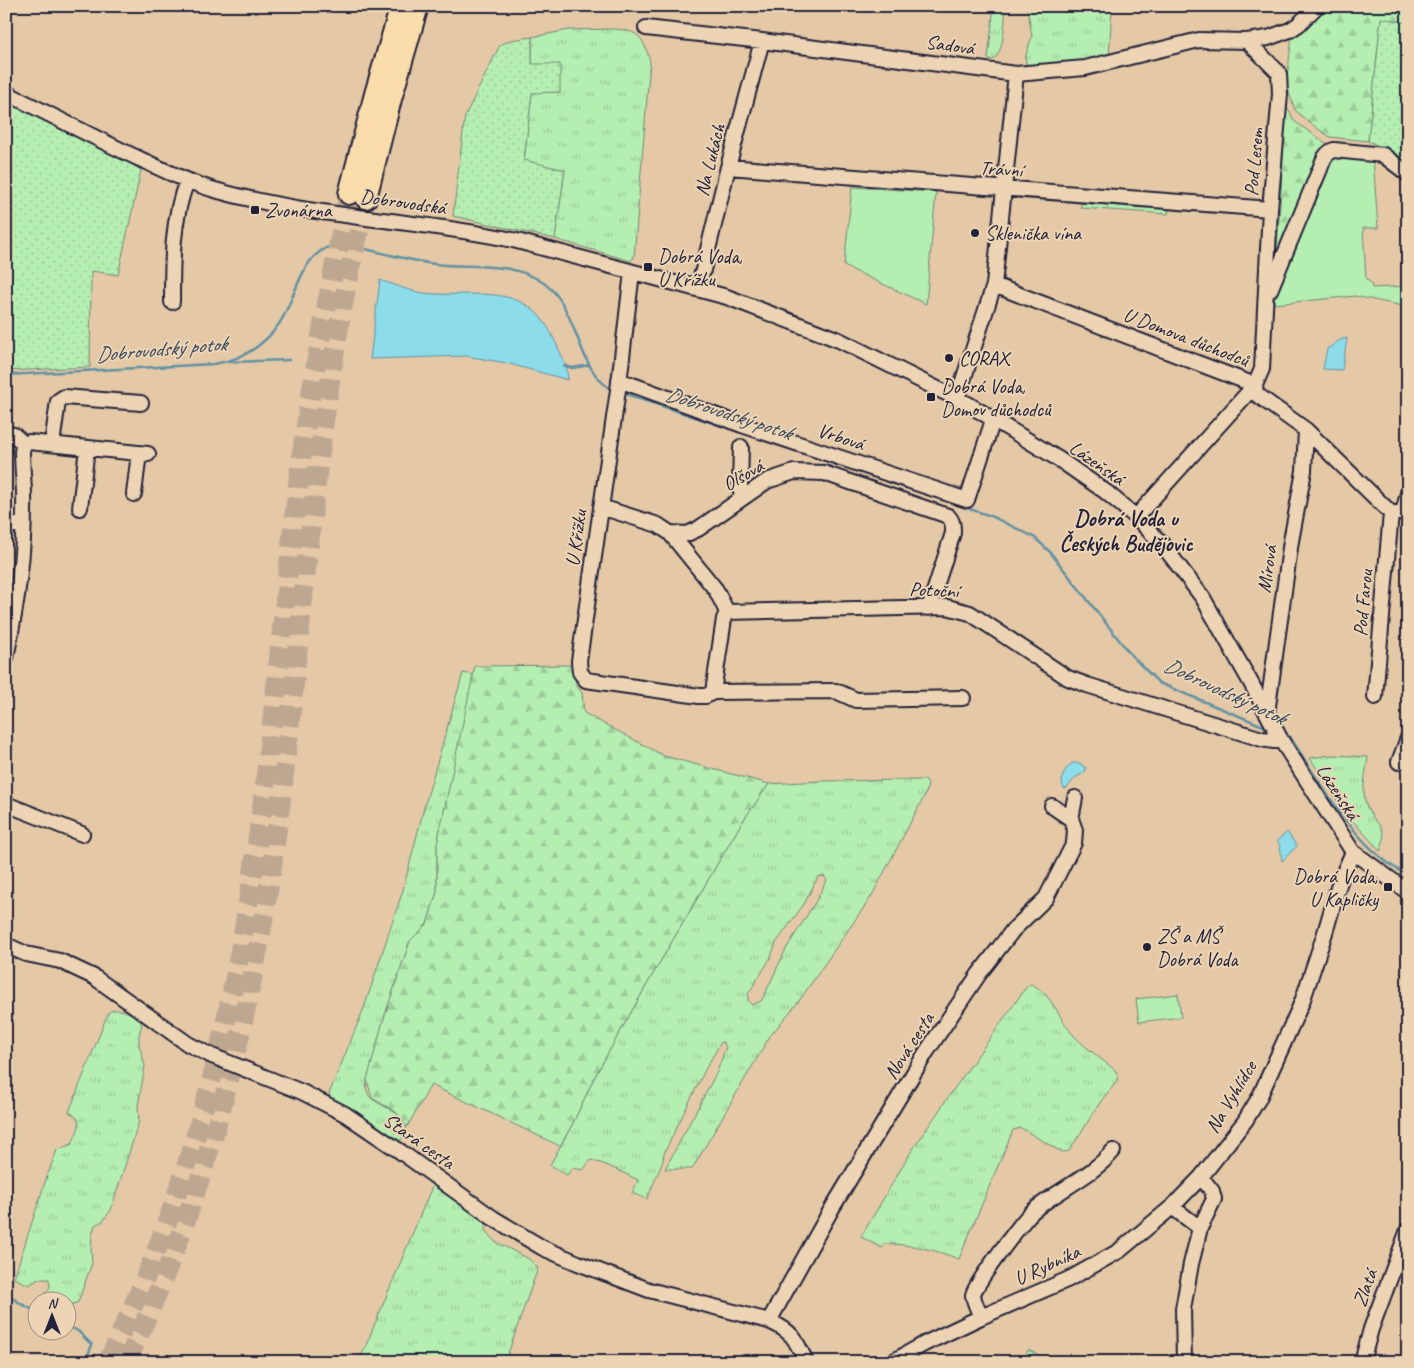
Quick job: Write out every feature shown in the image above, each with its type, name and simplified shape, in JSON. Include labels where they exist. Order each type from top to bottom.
[{"type":"highway","points":[[401,6],[375,94],[357,196],[391,99],[418,6]]},
{"type":"street","name":"Sadová","points":[[646,28],[762,40],[1016,74],[1086,68],[1199,40],[1247,41],[1268,38],[1290,30],[1317,6]]},
{"type":"street","name":"Na Lukách","points":[[696,289],[703,270],[762,40]]},
{"type":"street","name":"Pod Lesem","points":[[1136,517],[1254,385],[1262,369],[1270,209],[1280,94],[1279,73],[1247,41]]},
{"type":"street","points":[[957,399],[994,285],[1016,74]]},
{"type":"street","name":"Dobrovodská","points":[[6,93],[185,185],[264,202],[484,233],[632,272]]},
{"type":"street","name":"Pod Lesem","points":[[1266,299],[1326,155],[1334,150],[1383,155],[1408,174]]},
{"type":"street","name":"Trávní","points":[[728,167],[1270,209]]},
{"type":"street","points":[[172,302],[174,245],[185,185]]},
{"type":"street","name":"Lázeňská","points":[[632,272],[727,297],[839,340],[957,399],[1060,460],[1106,492],[1136,517],[1162,544],[1203,598],[1281,740],[1353,852],[1408,892]]},
{"type":"street","name":"U Křížku","points":[[632,272],[616,403],[579,660],[580,672],[586,680],[699,696],[706,696],[713,692],[836,691],[856,700],[962,698]]},
{"type":"street","name":"U Domova důchodců","points":[[994,285],[1254,385],[1256,394],[1306,430],[1401,514]]},
{"type":"street","name":"Vrbová","points":[[619,381],[742,425],[967,500],[993,420]]},
{"type":"street","points":[[52,444],[58,401],[64,397],[141,404]]},
{"type":"street","name":"Mírová","points":[[1267,713],[1304,471],[1306,430]]},
{"type":"street","points":[[14,437],[28,442],[144,454],[134,494]]},
{"type":"street","points":[[6,658],[16,602],[24,508],[22,451],[14,437]]},
{"type":"street","points":[[80,508],[87,448]]},
{"type":"street","points":[[741,448],[740,487],[742,497]]},
{"type":"street","name":"Olšová","points":[[670,533],[687,534],[698,529],[767,481],[794,472],[824,473],[948,516],[953,523],[953,533],[929,608]]},
{"type":"street","name":"Pod Farou","points":[[1375,697],[1401,514],[1408,493]]},
{"type":"street","points":[[601,507],[658,525],[670,533],[716,590],[727,612],[724,619],[713,692]]},
{"type":"street","points":[[6,526],[23,524]]},
{"type":"street","name":"Potoční","points":[[727,612],[947,607],[970,613],[1068,678],[1262,738],[1274,741],[1281,740]]},
{"type":"street","points":[[1399,762],[1408,738]]},
{"type":"street","name":"Nová cesta","points":[[769,1321],[831,1210],[927,1051],[979,974],[1013,930],[1046,898],[1074,843],[1075,830],[1071,819],[1075,798]]},
{"type":"street","points":[[6,804],[82,834]]},
{"type":"street","points":[[1052,806],[1071,819]]},
{"type":"street","name":"Na Vyhlídce","points":[[1201,1177],[1245,1121],[1259,1098],[1302,1002],[1340,881],[1353,852]]},
{"type":"street","name":"Stará cesta","points":[[6,945],[26,954],[60,961],[80,969],[188,1044],[212,1056],[302,1092],[339,1111],[401,1152],[493,1218],[543,1248],[649,1290],[769,1321],[786,1329],[796,1340],[806,1362]]},
{"type":"street","points":[[981,1317],[973,1296],[974,1291],[986,1271],[1032,1212],[1097,1166],[1113,1151]]},
{"type":"street","points":[[1184,1362],[1183,1309],[1191,1264],[1200,1228],[1214,1200],[1212,1191],[1201,1177]]},
{"type":"street","name":"U Rybníka","points":[[892,1362],[924,1344],[981,1317],[1069,1279],[1119,1251],[1172,1207],[1201,1177]]},
{"type":"street","points":[[1172,1207],[1200,1228]]},
{"type":"street","name":"Zlatá","points":[[1362,1362],[1371,1329],[1408,1230]]},
{"type":"green space","points":[[994,6],[1006,6],[1002,43],[997,56],[993,60],[988,59]]},
{"type":"green space","points":[[1027,6],[1112,6],[1109,57],[1090,61],[1027,65],[1025,58],[1032,36]]},
{"type":"green space","points":[[1323,6],[1408,6],[1408,23],[1381,19],[1368,141],[1330,137],[1307,121],[1295,110],[1282,72],[1288,70],[1292,35]]},
{"type":"green space","points":[[1381,18],[1408,23],[1408,163],[1400,156],[1368,141]]},
{"type":"green space","points":[[612,29],[628,31],[638,36],[645,46],[650,61],[634,257],[631,261],[555,239],[565,170],[524,161],[532,92],[560,92],[532,65],[532,37],[569,30]]},
{"type":"green space","points":[[532,37],[532,64],[560,64],[560,92],[532,93],[524,160],[565,170],[555,239],[453,216],[465,116],[500,45],[511,40]]},
{"type":"green space","points":[[6,101],[115,154],[141,170],[118,275],[91,272],[90,367],[6,371]]},
{"type":"green space","points":[[1286,109],[1289,110],[1294,121],[1327,144],[1276,266],[1284,142],[1283,112]]},
{"type":"green space","points":[[1343,152],[1373,157],[1378,228],[1363,228],[1366,279],[1371,283],[1372,288],[1408,286],[1408,307],[1355,296],[1274,304],[1274,291],[1327,164]]},
{"type":"green space","points":[[852,187],[936,192],[926,304],[844,266]]},
{"type":"green space","points":[[1081,203],[1169,209],[1168,214],[1081,208]]},
{"type":"green space","points":[[574,665],[576,685],[582,693],[584,713],[664,756],[769,784],[742,822],[650,979],[595,1076],[560,1146],[431,1085],[407,1127],[396,1112],[372,1098],[367,1080],[383,1021],[410,941],[427,924],[437,892],[437,844],[475,666]]},
{"type":"green space","points":[[463,673],[474,675],[437,844],[437,892],[427,924],[410,941],[383,1021],[366,1087],[371,1098],[404,1121],[406,1127],[398,1143],[331,1101],[329,1094],[364,1008],[403,890],[424,808]]},
{"type":"green space","points":[[1331,755],[1368,757],[1364,795],[1371,815],[1382,830],[1383,842],[1380,851],[1343,810],[1310,758]]},
{"type":"green space","points":[[925,780],[928,784],[926,793],[871,897],[799,1001],[770,1036],[692,1169],[665,1169],[717,1072],[726,1047],[723,1042],[721,1042],[705,1070],[664,1153],[663,1161],[647,1199],[632,1193],[638,1180],[609,1166],[591,1160],[583,1170],[572,1168],[567,1175],[550,1165],[572,1125],[595,1076],[742,822],[769,784],[819,781]],"holes":[[[824,876],[827,880],[786,949],[764,996],[761,1001],[752,1005],[748,1001],[748,994],[770,959],[776,943],[804,904],[818,877]]]},
{"type":"green space","points":[[1031,984],[1045,994],[1075,1037],[1116,1071],[1118,1078],[1115,1084],[1101,1101],[1069,1151],[1063,1152],[1058,1150],[1021,1128],[1013,1130],[959,1259],[913,1246],[884,1244],[882,1248],[861,1237],[909,1155],[1027,986]]},
{"type":"green space","points":[[1178,994],[1181,1017],[1139,1022],[1136,999]]},
{"type":"green space","points":[[112,1010],[121,1010],[136,1017],[142,1024],[139,1044],[145,1066],[138,1106],[139,1121],[111,1210],[103,1221],[95,1225],[92,1235],[92,1263],[78,1302],[78,1290],[48,1290],[50,1287],[49,1279],[39,1279],[29,1285],[14,1278],[57,1150],[72,1144],[78,1130],[79,1122],[69,1112],[108,1013]]},
{"type":"green space","points":[[434,1182],[486,1218],[485,1230],[494,1241],[529,1259],[538,1268],[505,1362],[359,1362]]},
{"type":"green space","points":[[1028,1350],[1054,1362],[1023,1362]]},
{"type":"water","points":[[380,280],[417,292],[494,295],[511,298],[527,306],[541,318],[553,337],[565,363],[568,380],[506,363],[466,356],[370,359]]},
{"type":"water","points":[[1347,338],[1342,370],[1323,369],[1327,349],[1340,340]]},
{"type":"water","points":[[1072,763],[1080,763],[1086,768],[1085,772],[1075,778],[1064,789],[1063,775]]},
{"type":"water","points":[[1287,832],[1297,846],[1282,861],[1280,845],[1277,841]]},
{"type":"waterway","name":"Dobrovodský potok","points":[[6,375],[213,364],[242,356],[258,346],[279,324],[304,270],[312,259],[322,250],[335,245],[352,246],[434,264],[497,267],[527,274],[541,281],[553,291],[561,302],[593,371],[602,382],[613,390]]},
{"type":"waterway","points":[[228,362],[289,360]]},
{"type":"waterway","points":[[564,366],[573,368],[589,365]]},
{"type":"waterway","name":"Dobrovodský potok","points":[[623,393],[991,516],[1034,537],[1050,552],[1131,655],[1159,683],[1268,728]]},
{"type":"waterway","name":"Dobrovodský potok","points":[[1285,735],[1290,737],[1327,794],[1357,833],[1373,850],[1390,864],[1408,875]]},
{"type":"waterway","points":[[6,1293],[28,1307]]},
{"type":"waterway","points":[[78,1331],[92,1345],[85,1362]]},
{"type":"tunnel","points":[[108,1362],[147,1274],[176,1198],[211,1081],[230,1002],[249,900],[258,837],[301,460],[311,393],[349,194]]},
{"type":"tunnel","points":[[127,1362],[178,1242],[192,1204],[227,1088],[246,1009],[273,861],[313,507],[336,342],[366,198]]},
{"type":"place","name":"Zvonárna","points":[[255,210]]},
{"type":"place","name":"Sklenička vína","points":[[975,233]]},
{"type":"place","name":"Dobrá Voda, U Křížku","points":[[648,267]]},
{"type":"place","name":"CORAX","points":[[949,358]]},
{"type":"place","name":"Dobrá Voda, Domov důchodců","points":[[931,397]]},
{"type":"place","name":"Dobrá Voda, U Kapličky","points":[[1388,887]]},
{"type":"place","name":"ZŠ a MŠ Dobrá Voda","points":[[1147,947]]},
{"type":"district","name":"Dobrá Voda u Českých Budějovic","points":[[1126,532]]}]
